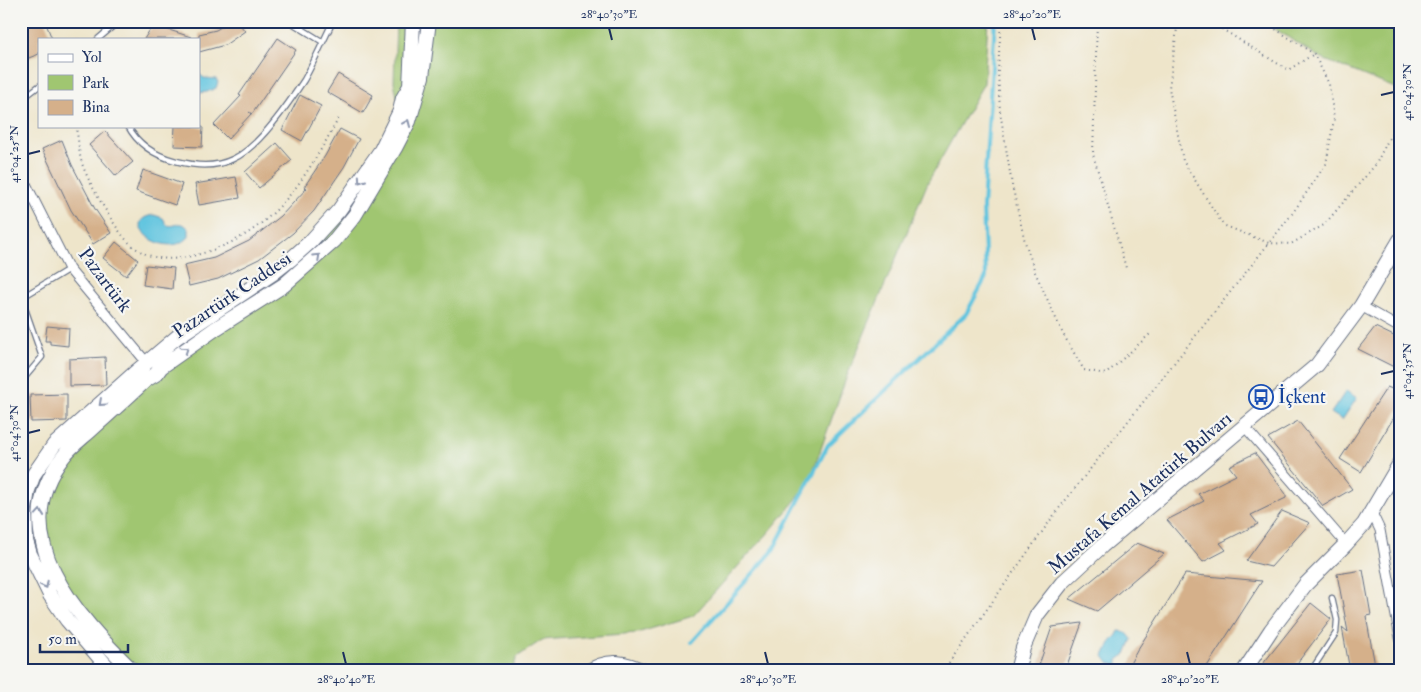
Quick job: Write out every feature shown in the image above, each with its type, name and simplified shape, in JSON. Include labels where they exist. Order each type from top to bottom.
[{"type":"street","name":"Pazartürk Caddesi","points":[[147,372],[178,337],[272,274],[310,242],[339,210],[381,150],[410,86],[413,21]]},
{"type":"street","name":"Pazartürk Caddesi","points":[[147,372],[161,367],[284,286],[334,241],[356,215],[409,121],[422,78],[429,21]]},
{"type":"street","name":"Pazartürk","points":[[21,174],[69,269],[147,372]]},
{"type":"street","name":"Mustafa Kemal Atatürk Bulvarı","points":[[1017,671],[1023,648],[1037,615],[1062,583],[1102,546],[1317,365],[1361,306],[1400,240]]},
{"type":"street","points":[[1361,306],[1400,328]]},
{"type":"street","points":[[134,671],[120,665],[64,591],[42,542],[39,514],[45,486],[64,455],[147,372]]},
{"type":"street","points":[[111,671],[67,620],[42,580],[26,541],[25,509],[28,490],[34,474],[54,445],[147,372]]},
{"type":"street","points":[[1245,427],[1346,544]]},
{"type":"street","points":[[1244,671],[1287,608],[1372,513],[1400,464]]},
{"type":"street","points":[[1372,513],[1380,530],[1400,638]]},
{"type":"street","points":[[584,671],[598,664],[617,659],[634,663],[649,671]]},
{"type":"lane","points":[[99,38],[119,21]]},
{"type":"lane","points":[[289,21],[323,42]]},
{"type":"lane","points":[[129,128],[141,144],[166,158],[192,165],[210,166],[233,159],[256,143],[277,117],[304,79],[333,21]]},
{"type":"lane","points":[[21,100],[38,87]]},
{"type":"lane","points":[[21,230],[25,237],[21,253]]},
{"type":"lane","points":[[21,382],[42,357],[21,297],[69,269]]},
{"type":"lane","points":[[1311,671],[1336,633],[1337,620],[1332,598]]},
{"type":"path","points":[[1002,21],[998,71],[1000,111],[1012,185],[1025,242],[1035,272],[1062,334],[1084,370],[1106,374],[1150,334]]},
{"type":"path","points":[[1097,21],[1093,154],[1126,268]]},
{"type":"path","points":[[1178,21],[1169,88],[1183,162],[1223,225],[1269,243],[1290,244],[1324,225],[1376,164],[1396,124],[1400,121]]},
{"type":"path","points":[[1209,21],[1288,70],[1314,54]]},
{"type":"path","points":[[943,671],[1057,511],[1292,214],[1326,164],[1334,119],[1330,84],[1314,54],[1262,21]]},
{"type":"path","points":[[76,128],[81,162],[110,217],[123,237],[137,249],[153,258],[172,260],[226,246],[260,224],[280,207],[295,190],[315,160],[340,116]]},
{"type":"green space","points":[[396,21],[988,21],[984,83],[928,182],[848,373],[808,485],[770,531],[693,616],[637,633],[542,640],[517,657],[512,671],[102,671],[42,559],[49,485],[97,431],[168,362],[274,282],[357,200],[400,111],[394,82]]},
{"type":"green space","points":[[1263,21],[1400,21],[1400,90],[1320,58]]},
{"type":"water","points":[[200,75],[204,78],[216,79],[218,82],[216,88],[200,93]]},
{"type":"water","points":[[154,215],[163,218],[167,225],[183,224],[189,229],[189,237],[179,243],[168,245],[148,237],[142,231],[140,224],[144,218]]},
{"type":"water","points":[[1346,391],[1357,398],[1342,420],[1331,413]]},
{"type":"water","points":[[1119,631],[1126,632],[1132,639],[1126,654],[1118,660],[1118,665],[1109,663],[1104,656],[1110,643]]},
{"type":"building","points":[[21,21],[45,21],[52,38],[38,38],[38,54],[21,61]]},
{"type":"building","points":[[231,21],[237,21],[245,31],[225,45],[200,52],[199,34],[216,30]]},
{"type":"building","points":[[155,22],[166,29],[191,37],[191,38],[145,38]]},
{"type":"building","points":[[278,38],[296,50],[252,114],[249,112],[251,114],[228,139],[214,125],[241,96],[239,95]]},
{"type":"building","points":[[338,74],[373,95],[363,113],[327,92]]},
{"type":"building","points":[[300,95],[321,106],[302,141],[282,130]]},
{"type":"building","points":[[203,127],[202,147],[174,146],[175,128]]},
{"type":"building","points":[[340,129],[359,139],[344,167],[314,211],[293,233],[259,259],[218,279],[189,286],[184,265],[214,258],[249,241],[281,216],[307,188],[304,187]]},
{"type":"building","points":[[105,131],[133,162],[116,176],[89,145]]},
{"type":"building","points":[[62,140],[72,165],[95,209],[111,233],[93,244],[71,210],[42,149]]},
{"type":"building","points":[[277,143],[292,160],[259,188],[245,172]]},
{"type":"building","points":[[143,170],[182,184],[175,205],[136,191]]},
{"type":"building","points":[[236,177],[240,198],[199,205],[195,184]]},
{"type":"building","points":[[116,242],[138,260],[126,276],[103,258]]},
{"type":"building","points":[[146,265],[174,268],[172,289],[143,285]]},
{"type":"building","points":[[47,326],[69,328],[68,346],[50,344],[50,341],[45,341]]},
{"type":"building","points":[[1375,327],[1400,339],[1400,370],[1358,349]]},
{"type":"building","points":[[105,357],[106,385],[69,386],[69,359]]},
{"type":"building","points":[[1387,387],[1400,392],[1400,407],[1361,472],[1340,459]]},
{"type":"building","points":[[67,394],[67,421],[31,422],[30,395]]},
{"type":"building","points":[[1298,421],[1352,489],[1323,506],[1268,438]]},
{"type":"building","points":[[1255,453],[1286,494],[1286,498],[1251,515],[1258,524],[1220,543],[1226,550],[1203,562],[1167,520],[1204,501],[1198,494],[1236,475],[1229,466]]},
{"type":"building","points":[[1282,511],[1310,523],[1271,567],[1246,561]]},
{"type":"building","points":[[1137,543],[1164,554],[1097,611],[1069,599]]},
{"type":"building","points":[[1363,570],[1371,615],[1366,616],[1376,671],[1350,671],[1342,627],[1348,632],[1337,574]]},
{"type":"building","points":[[1185,574],[1262,581],[1204,671],[1126,671],[1138,649]]},
{"type":"building","points":[[1311,603],[1331,619],[1291,671],[1274,671],[1262,665]]},
{"type":"building","points":[[1082,623],[1065,671],[1037,671],[1052,627]]},
{"type":"waterway","points":[[692,642],[772,552],[828,445],[966,314],[986,277],[983,207],[995,21]]},
{"type":"place","name":"İçkent","points":[[1261,397]]}]
